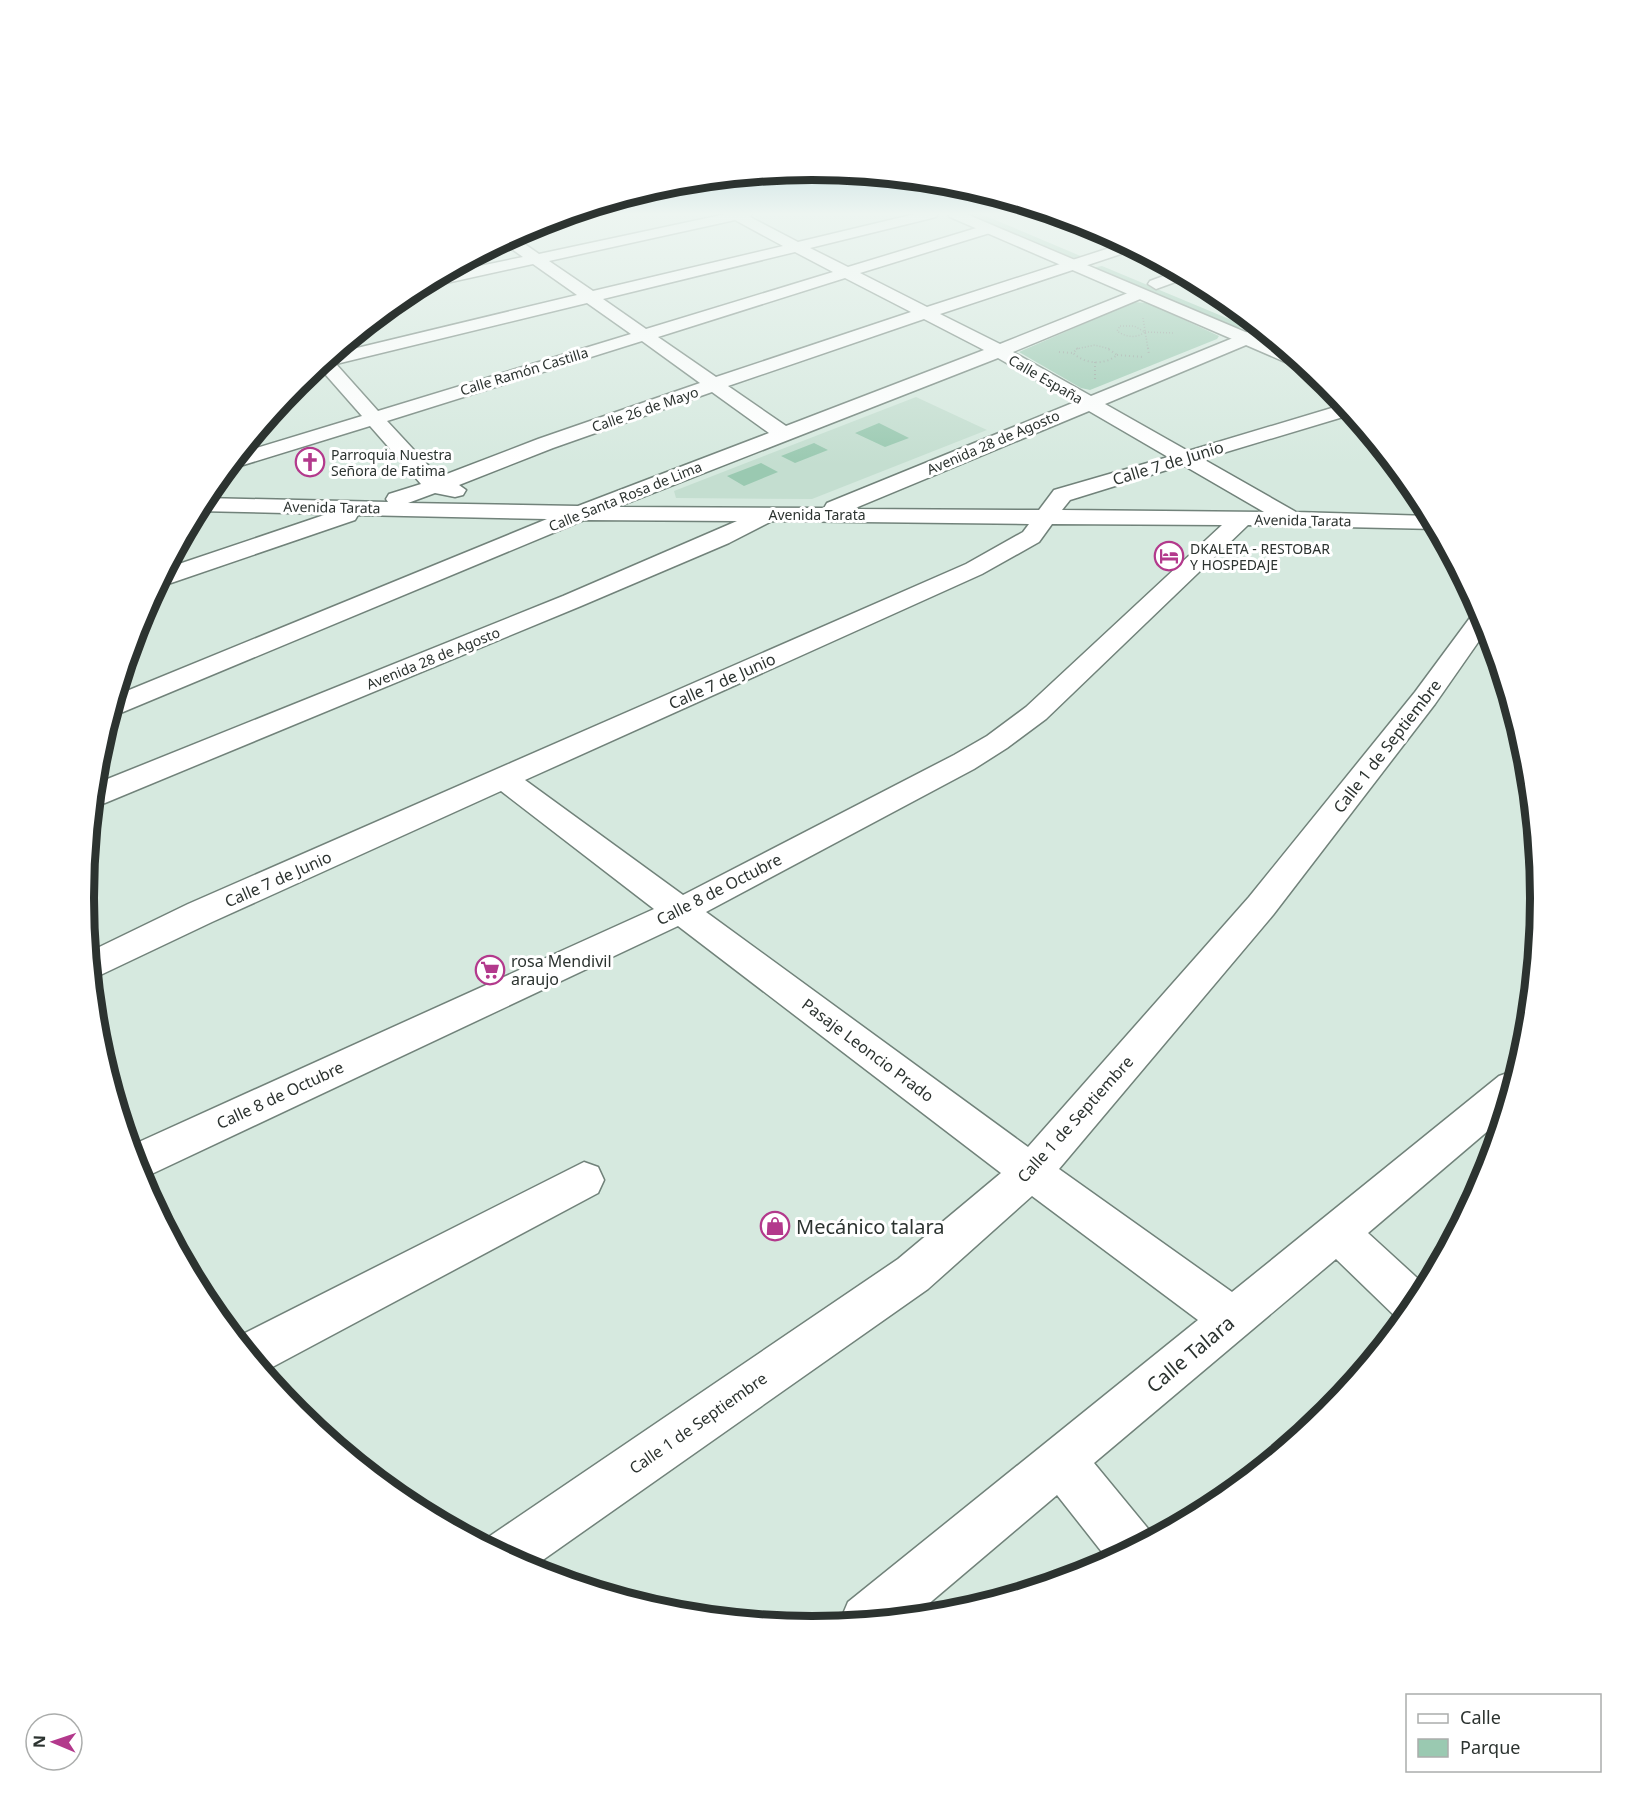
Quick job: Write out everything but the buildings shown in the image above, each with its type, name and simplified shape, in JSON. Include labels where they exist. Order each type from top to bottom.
[{"type":"street","points":[[339,358],[583,298]]},
{"type":"street","points":[[592,298],[784,434]]},
{"type":"street","name":"Calle Ramón Castilla","points":[[245,458],[761,298]]},
{"type":"street","name":"Calle España","points":[[896,298],[999,351],[1291,519]]},
{"type":"street","name":"Calle 26 de Mayo","points":[[172,575],[369,507],[436,487],[566,436],[972,298]]},
{"type":"street","name":"Calle Santa Rosa de Lima","points":[[122,702],[581,513],[999,351],[1144,298]]},
{"type":"street","points":[[1149,298],[1255,332]]},
{"type":"street","name":"Avenida 28 de Agosto","points":[[823,513],[1257,334]]},
{"type":"street","points":[[328,368],[436,487],[581,513]]},
{"type":"street","name":"Calle 7 de Junio","points":[[98,963],[200,913],[974,569],[1031,537],[1062,495],[1340,412]]},
{"type":"street","name":"Avenida Tarata","points":[[212,505],[581,513],[823,513],[1424,523]]},
{"type":"street","name":"Avenida 28 de Agosto","points":[[103,792],[572,601],[721,538],[769,514]]},
{"type":"street","name":"Calle 8 de Octubre","points":[[144,1159],[682,910],[964,762],[998,742],[1036,713],[1242,519]]},
{"type":"street","name":"Calle 1 de Septiembre","points":[[513,1550],[913,1274],[1030,1172],[1261,906],[1425,698],[1477,626]]},
{"type":"street","name":"Pasaje Leoncio Prado","points":[[504,779],[1030,1172],[1233,1319]]},
{"type":"street","name":"Calle Talara","points":[[877,1612],[1502,1096]]},
{"type":"street","points":[[256,1351],[584,1180]]},
{"type":"street","points":[[1337,1232],[1408,1298]]},
{"type":"street","points":[[1061,1461],[1127,1543]]},
{"type":"path","points":[[1117,356],[1108,348],[1095,345],[1082,346],[1073,353],[1077,358],[1095,362],[1107,362],[1117,356],[1149,357],[1145,332],[1146,298]]},
{"type":"path","points":[[1129,326],[1138,327],[1145,332],[1142,335],[1130,336],[1122,334],[1117,329],[1129,326]]},
{"type":"path","points":[[1095,362],[1095,383]]},
{"type":"shaded area","points":[[916,397],[987,430],[812,499],[676,498],[674,491]]},
{"type":"green space","points":[[1163,298],[1178,298],[1241,324],[1243,327],[1236,328]]},
{"type":"green space","points":[[1134,302],[1148,303],[1219,336],[1217,339],[1090,390],[1081,388],[1019,352]]},
{"type":"green space","points":[[879,423],[909,438],[885,447],[855,433]]},
{"type":"green space","points":[[814,443],[828,450],[795,463],[781,456]]},
{"type":"green space","points":[[761,463],[778,472],[744,486],[727,476]]},
{"type":"place","name":"Parroquia Nuestra Señora de Fatima","points":[[310,462]]},
{"type":"place","name":"DKALETA - RESTOBAR Y HOSPEDAJE","points":[[1169,556]]},
{"type":"place","name":"rosa Mendivil araujo","points":[[490,970]]},
{"type":"place","name":"Mecánico talara","points":[[775,1226]]}]
